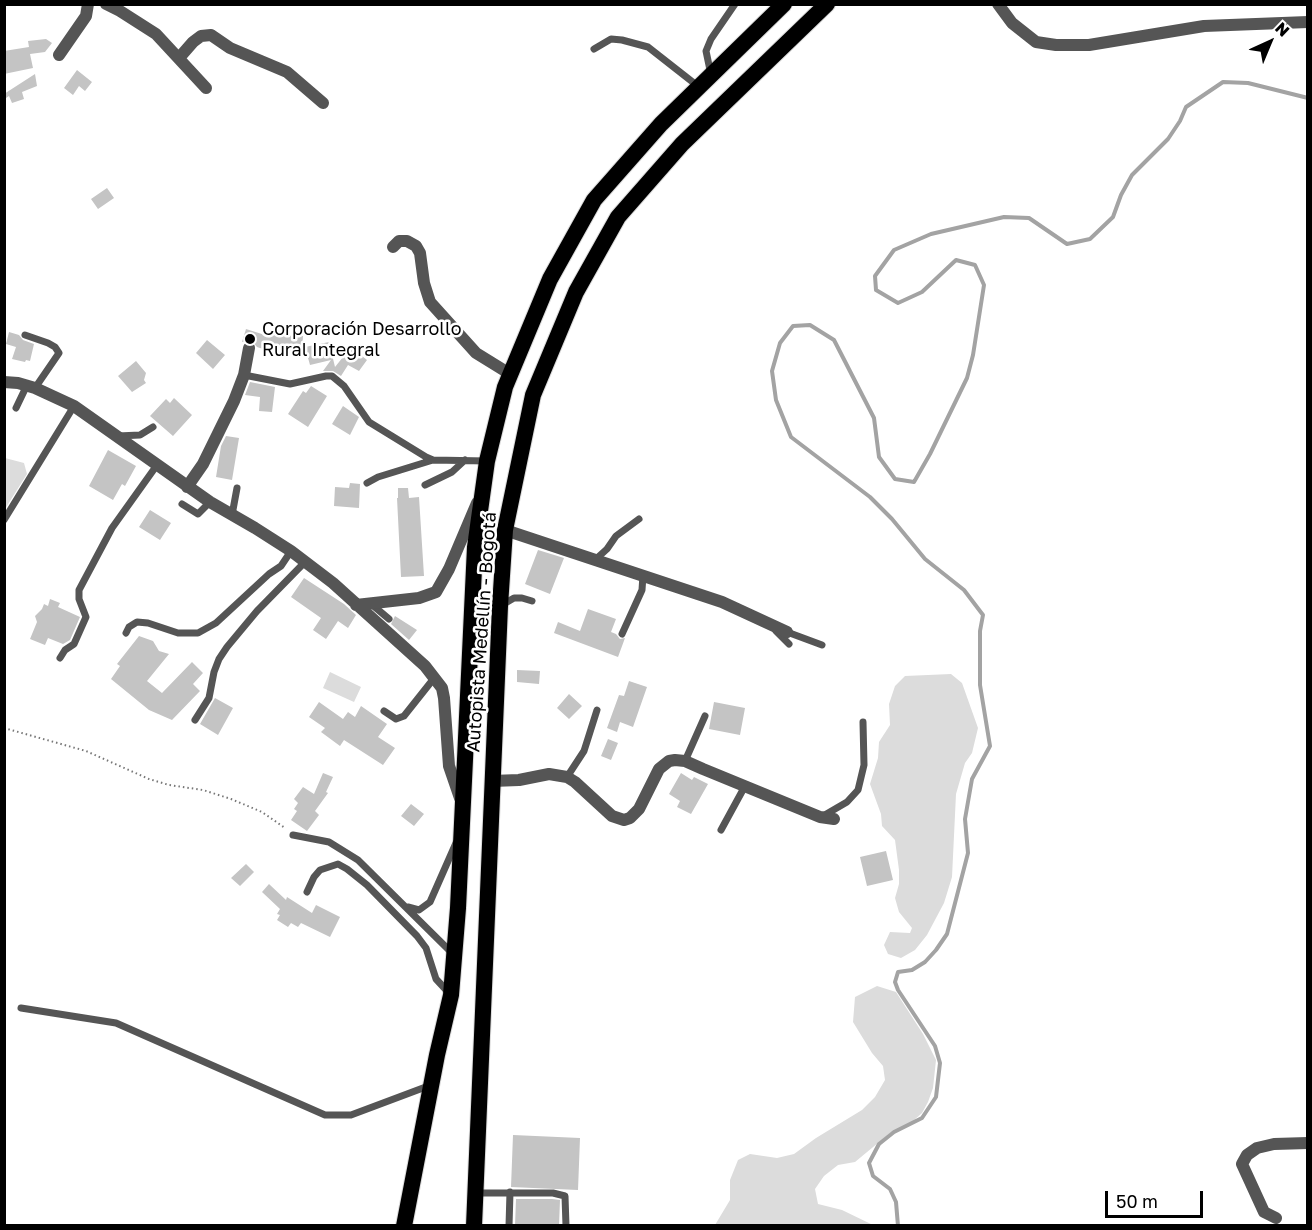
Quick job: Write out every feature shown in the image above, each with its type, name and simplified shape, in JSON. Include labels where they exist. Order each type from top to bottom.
[{"type":"highway","name":"Autopista Medellín - Bogotá","points":[[404,1226],[451,995],[455,955],[471,601],[481,495],[505,387],[550,279],[594,200],[661,124],[784,4]]},
{"type":"highway","name":"Autopista Medellín - Bogotá","points":[[474,1225],[492,781],[505,530],[533,395],[576,292],[618,217],[682,144],[827,4]]},
{"type":"street","points":[[59,55],[86,16],[88,4]]},
{"type":"street","points":[[106,4],[156,34],[206,88]]},
{"type":"street","points":[[998,4],[1012,23],[1036,42],[1056,45],[1089,45],[1204,26],[1308,22]]},
{"type":"street","points":[[179,58],[201,36],[211,35],[230,48],[287,72],[324,103]]},
{"type":"street","points":[[393,248],[399,242],[407,241],[416,246],[420,253],[423,283],[430,302],[476,353],[510,374]]},
{"type":"street","points":[[187,487],[203,464],[234,401],[244,375],[249,348]]},
{"type":"street","points":[[4,382],[31,386],[74,406],[187,487],[291,551],[356,604],[435,677],[442,688],[449,766],[462,806]]},
{"type":"street","points":[[356,604],[419,598],[436,592],[449,569],[481,495]]},
{"type":"street","points":[[505,530],[722,602],[775,625],[788,638]]},
{"type":"street","points":[[492,781],[519,780],[549,774],[567,777],[576,782],[612,816],[624,820],[630,818],[639,809],[664,764],[669,760],[685,761],[820,817],[834,819]]},
{"type":"street","points":[[1276,1218],[1264,1212],[1242,1164],[1247,1155],[1257,1148],[1274,1144],[1308,1143]]},
{"type":"lane","points":[[712,74],[706,51],[711,39],[735,4]]},
{"type":"lane","points":[[594,49],[611,39],[648,47],[699,87]]},
{"type":"lane","points":[[15,408],[59,353],[48,343],[25,334]]},
{"type":"lane","points":[[244,375],[290,384],[332,376],[344,386],[369,422],[433,460]]},
{"type":"lane","points":[[4,520],[74,406]]},
{"type":"lane","points":[[118,436],[140,435],[153,427]]},
{"type":"lane","points":[[367,483],[378,477],[433,460],[487,461]]},
{"type":"lane","points":[[424,485],[452,472],[465,460]]},
{"type":"lane","points":[[60,658],[65,650],[74,644],[86,617],[79,599],[79,590],[120,515],[157,465]]},
{"type":"lane","points":[[232,515],[237,488]]},
{"type":"lane","points":[[182,504],[198,514],[210,502]]},
{"type":"lane","points":[[596,559],[608,549],[616,536],[639,519]]},
{"type":"lane","points":[[126,633],[129,627],[137,622],[148,623],[178,633],[198,633],[216,623],[269,574],[281,566],[291,551]]},
{"type":"lane","points":[[195,720],[209,698],[214,672],[227,647],[256,611],[305,562]]},
{"type":"lane","points":[[622,634],[642,590],[643,575]]},
{"type":"lane","points":[[500,606],[514,598],[532,601]]},
{"type":"lane","points":[[370,603],[389,619]]},
{"type":"lane","points":[[788,638],[822,645]]},
{"type":"lane","points":[[384,711],[396,719],[404,716],[435,677]]},
{"type":"lane","points":[[567,777],[584,751],[597,710]]},
{"type":"lane","points":[[685,761],[705,716]]},
{"type":"lane","points":[[820,817],[847,802],[858,790],[864,765],[863,723]]},
{"type":"lane","points":[[721,830],[745,786]]},
{"type":"lane","points":[[405,906],[419,910],[430,902],[461,833]]},
{"type":"lane","points":[[293,835],[330,842],[344,850],[368,868],[455,955]]},
{"type":"lane","points":[[307,892],[320,870],[338,864],[346,869],[367,885],[417,936],[426,948],[436,979],[451,995]]},
{"type":"lane","points":[[21,1008],[116,1023],[325,1115],[351,1114],[431,1085]]},
{"type":"lane","points":[[509,1226],[510,1192]]},
{"type":"lane","points":[[475,1193],[553,1192],[565,1196],[566,1226]]},
{"type":"path","points":[[4,728],[86,751],[159,782],[203,790],[231,800],[262,812],[293,835]]},
{"type":"shaded area","points":[[5,458],[24,463],[27,474],[5,509]]},
{"type":"shaded area","points":[[330,672],[361,687],[354,702],[323,688]]},
{"type":"shaded area","points":[[951,674],[962,683],[978,728],[972,753],[965,763],[956,794],[952,877],[944,903],[927,935],[915,950],[901,958],[888,954],[884,945],[890,932],[910,933],[912,928],[899,912],[895,898],[899,884],[899,870],[895,840],[882,826],[881,814],[870,784],[878,758],[879,742],[890,725],[889,704],[895,686],[905,676]]},
{"type":"shaded area","points":[[877,986],[896,992],[923,1034],[936,1060],[933,1088],[922,1113],[913,1121],[890,1133],[855,1162],[838,1165],[824,1176],[815,1189],[818,1204],[842,1210],[873,1225],[715,1225],[730,1200],[730,1180],[738,1160],[750,1154],[777,1158],[794,1154],[862,1110],[875,1097],[885,1080],[883,1066],[853,1022],[855,997]]},
{"type":"building","points":[[46,39],[52,43],[45,52],[30,54],[33,68],[4,74],[4,51],[29,47],[28,41]]},
{"type":"building","points":[[77,70],[92,82],[85,91],[79,86],[73,95],[64,88]]},
{"type":"building","points":[[35,74],[37,86],[22,92],[24,99],[12,103],[9,96],[6,98],[4,94]]},
{"type":"building","points":[[107,188],[114,198],[98,209],[91,199]]},
{"type":"building","points":[[246,329],[265,335],[303,336],[302,351],[263,349],[257,347],[251,340],[242,342]]},
{"type":"building","points":[[9,332],[34,344],[30,361],[12,359],[16,347],[6,344]]},
{"type":"building","points":[[207,340],[225,355],[213,369],[196,353]]},
{"type":"building","points":[[329,342],[335,367],[351,347],[367,360],[359,371],[348,365],[341,376],[333,371],[323,371],[331,360],[310,365],[305,347]]},
{"type":"building","points":[[136,361],[146,373],[144,380],[146,383],[132,392],[118,376]]},
{"type":"building","points":[[250,382],[275,387],[272,412],[259,411],[260,397],[245,395]]},
{"type":"building","points":[[311,386],[327,396],[308,427],[288,414],[303,391],[306,393]]},
{"type":"building","points":[[174,398],[192,415],[173,436],[150,416],[166,399],[170,403]]},
{"type":"building","points":[[343,406],[359,417],[350,435],[332,424]]},
{"type":"building","points":[[226,436],[239,438],[232,480],[216,477],[221,446]]},
{"type":"building","points":[[108,450],[136,466],[125,486],[122,484],[113,500],[89,486]]},
{"type":"building","points":[[350,483],[360,484],[359,508],[334,506],[335,487],[349,488]]},
{"type":"building","points":[[398,488],[408,488],[409,498],[419,497],[424,576],[401,577]]},
{"type":"building","points":[[150,510],[171,523],[160,540],[139,527]]},
{"type":"building","points":[[538,550],[564,558],[550,594],[525,584]]},
{"type":"building","points":[[304,578],[344,604],[356,615],[348,628],[338,621],[326,639],[313,630],[321,618],[291,597]]},
{"type":"building","points":[[50,599],[60,603],[58,607],[80,617],[70,640],[63,644],[48,638],[45,645],[30,639],[37,622],[35,616],[44,604],[48,606]]},
{"type":"building","points":[[588,609],[616,619],[611,632],[620,639],[625,638],[618,657],[554,633],[558,622],[580,631]]},
{"type":"building","points":[[395,616],[417,630],[409,640],[391,624]]},
{"type":"building","points":[[139,636],[153,641],[159,651],[169,654],[147,681],[162,693],[192,662],[203,673],[193,684],[200,691],[172,720],[149,710],[111,679],[120,666],[117,664]]},
{"type":"building","points":[[517,670],[540,671],[539,684],[517,682]]},
{"type":"building","points":[[629,681],[647,687],[633,727],[620,722],[617,732],[607,728],[619,695],[624,696]]},
{"type":"building","points":[[569,694],[582,706],[569,719],[557,708]]},
{"type":"building","points":[[215,698],[233,708],[218,735],[200,724]]},
{"type":"building","points":[[319,702],[343,719],[348,712],[355,717],[361,706],[387,724],[378,737],[395,748],[383,765],[344,740],[340,746],[321,732],[325,728],[309,717]]},
{"type":"building","points":[[714,702],[745,708],[740,735],[709,729]]},
{"type":"building","points":[[608,739],[618,743],[611,760],[601,756]]},
{"type":"building","points":[[323,773],[333,777],[326,792],[328,793],[315,811],[319,815],[307,831],[291,820],[297,811],[294,809],[298,803],[294,799],[303,787],[314,794]]},
{"type":"building","points":[[681,773],[692,780],[694,777],[708,784],[691,814],[677,807],[680,801],[669,794]]},
{"type":"building","points":[[411,804],[424,814],[414,826],[401,816]]},
{"type":"building","points":[[886,851],[893,880],[867,886],[860,857]]},
{"type":"building","points":[[246,864],[254,872],[240,886],[231,878]]},
{"type":"building","points":[[269,884],[286,900],[287,897],[312,913],[316,905],[340,917],[330,937],[301,923],[298,927],[291,923],[288,927],[277,920],[280,909],[262,892]]},
{"type":"building","points":[[513,1135],[580,1138],[578,1190],[511,1187]]},
{"type":"building","points":[[516,1199],[560,1200],[559,1226],[515,1226]]},
{"type":"waterway","points":[[898,1226],[896,1202],[890,1189],[873,1176],[869,1163],[879,1144],[894,1132],[922,1118],[936,1097],[940,1063],[935,1046],[895,982],[898,972],[912,970],[925,962],[947,934],[968,853],[965,819],[972,779],[990,746],[980,685],[980,631],[983,615],[964,590],[925,559],[892,519],[870,497],[791,437],[776,400],[772,371],[780,343],[793,326],[810,325],[834,340],[874,418],[879,457],[895,479],[914,482],[967,378],[984,285],[975,265],[956,260],[922,292],[898,303],[876,290],[875,276],[894,250],[931,234],[1004,217],[1029,218],[1067,244],[1090,239],[1113,217],[1132,175],[1168,139],[1186,107],[1223,82],[1248,83],[1308,98]]},
{"type":"place","name":"Corporación Desarrollo Rural Integral","points":[[250,339]]}]
